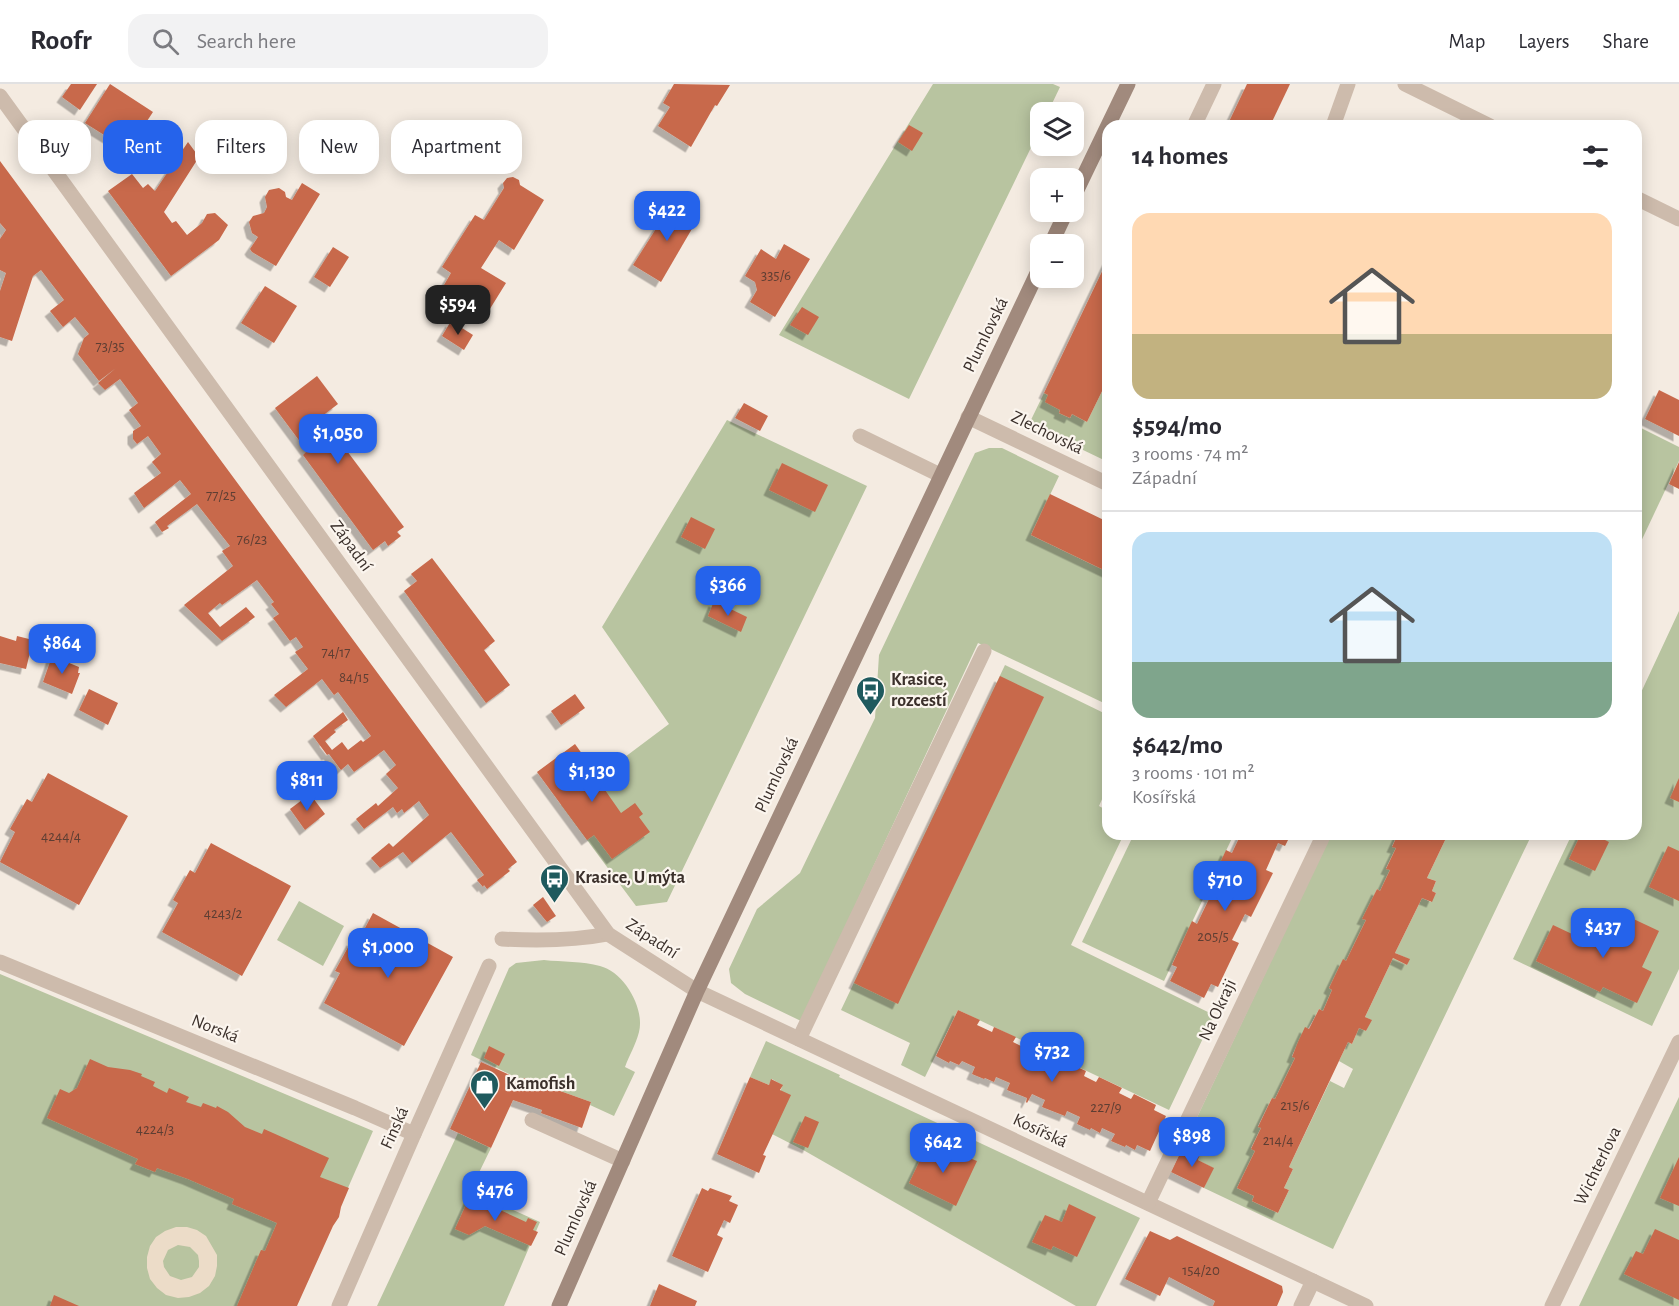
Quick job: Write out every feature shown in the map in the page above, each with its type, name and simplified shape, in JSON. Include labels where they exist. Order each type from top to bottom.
[{"type":"main road","points":[[1111,120],[1128,84]]},
{"type":"main road","points":[[1084,175],[1102,138]]},
{"type":"main road","name":"Plumlovská","points":[[559,1306],[697,991],[1030,288]]},
{"type":"street","points":[[1197,120],[1214,84]]},
{"type":"street","points":[[1335,120],[1348,84]]},
{"type":"street","points":[[1405,84],[1478,120]]},
{"type":"street","name":"Západní","points":[[0,96],[608,934],[697,991]]},
{"type":"street","points":[[1642,202],[1679,219]]},
{"type":"street","name":"Zlechovská","points":[[968,417],[1102,481]]},
{"type":"street","points":[[860,436],[940,476]]},
{"type":"street","points":[[799,1039],[984,651]]},
{"type":"street","name":"Na Okraji","points":[[1148,1203],[1321,840]]},
{"type":"street","points":[[502,939],[536,941],[580,939],[608,934]]},
{"type":"street","name":"Norská","points":[[0,962],[414,1134]]},
{"type":"street","name":"Finská","points":[[339,1306],[489,966]]},
{"type":"street","name":"Kosířská","points":[[697,991],[1366,1306]]},
{"type":"street","name":"Wichterlova","points":[[1552,1306],[1679,1042]]},
{"type":"street","points":[[531,1120],[623,1161]]},
{"type":"street","points":[[1301,1306],[1313,1281]]},
{"type":"green space","points":[[933,84],[1053,84],[1060,87],[1053,102],[1030,102],[1030,150],[909,399],[779,335]]},
{"type":"green space","points":[[1102,391],[1102,459],[1029,424],[1044,393],[1060,410],[1059,413],[1070,418],[1072,414],[1087,422]]},
{"type":"green space","points":[[727,420],[867,486],[667,902],[636,906],[561,805],[669,724],[602,627]]},
{"type":"green space","points":[[1642,428],[1679,447],[1679,461],[1642,539]]},
{"type":"green space","points":[[989,448],[1002,448],[1059,476],[1031,535],[1102,569],[1102,702],[978,643],[801,1021],[745,994],[731,983],[729,969],[757,909],[800,873],[875,718],[879,655],[975,453]]},
{"type":"green space","points":[[1679,611],[1679,969],[1652,1026],[1513,959],[1569,840],[1642,840],[1642,690]]},
{"type":"green space","points":[[1005,665],[1102,712],[1102,799],[1099,806],[1102,808],[1102,840],[1121,840],[1071,945],[1214,1015],[1169,1110],[958,1010],[925,1077],[901,1065],[910,1043],[841,1010]]},
{"type":"green space","points":[[1131,840],[1231,840],[1164,981],[1082,942]]},
{"type":"green space","points":[[1328,840],[1395,840],[1392,846],[1396,848],[1386,868],[1390,870],[1380,891],[1377,889],[1363,919],[1366,920],[1346,961],[1343,960],[1329,988],[1332,990],[1323,1011],[1319,1009],[1298,1044],[1292,1056],[1295,1058],[1275,1099],[1272,1098],[1258,1126],[1261,1128],[1251,1148],[1255,1151],[1237,1188],[1254,1196],[1252,1201],[1278,1213],[1289,1190],[1284,1188],[1293,1169],[1289,1167],[1330,1081],[1344,1088],[1353,1069],[1339,1061],[1348,1042],[1352,1044],[1359,1028],[1366,1031],[1371,1020],[1365,1017],[1393,958],[1407,965],[1409,959],[1395,953],[1422,898],[1431,902],[1436,893],[1432,891],[1436,881],[1427,878],[1445,840],[1529,840],[1333,1249],[1204,1188],[1213,1168],[1198,1160],[1200,1155],[1183,1147]]},
{"type":"green space","points":[[299,901],[344,926],[323,966],[277,940]]},
{"type":"green space","points":[[544,960],[587,963],[609,970],[624,983],[636,1002],[639,1012],[639,1032],[625,1067],[635,1072],[614,1116],[590,1105],[591,1102],[524,1078],[523,1081],[471,1055],[509,968],[516,963]]},
{"type":"green space","points":[[0,974],[373,1131],[296,1306],[0,1306]]},
{"type":"green space","points":[[766,1041],[1140,1218],[1096,1306],[1076,1306],[772,1134],[782,1085],[772,1079],[769,1085],[750,1077]]},
{"type":"green space","points":[[1679,1097],[1679,1306],[1579,1306]]},
{"type":"green space","points":[[458,1133],[491,1148],[470,1191],[540,1222],[504,1306],[377,1306]]},
{"type":"shaded area","points":[[176,1227],[197,1230],[206,1236],[217,1255],[215,1276],[209,1286],[200,1293],[178,1298],[166,1295],[150,1279],[147,1257],[150,1246],[156,1237]],"holes":[[[178,1245],[190,1247],[198,1255],[199,1267],[192,1277],[181,1280],[170,1276],[163,1261],[168,1250]]]},
{"type":"building","points":[[71,84],[97,84],[80,110],[62,97]]},
{"type":"building","points":[[110,84],[153,112],[148,120],[103,120],[103,134],[91,127],[91,120],[87,120]]},
{"type":"building","points":[[674,84],[730,85],[717,106],[715,105],[691,147],[658,126],[670,107],[663,103]]},
{"type":"building","points":[[1247,84],[1290,84],[1273,120],[1230,120]]},
{"type":"building","points":[[909,125],[923,133],[912,151],[898,142]]},
{"type":"building","points":[[188,142],[195,152],[195,163],[164,212],[172,223],[176,221],[187,235],[202,223],[207,214],[215,213],[228,225],[219,240],[171,276],[108,191],[132,174],[143,188],[148,184],[155,191],[166,174],[183,174],[183,149]]},
{"type":"building","points":[[0,161],[517,862],[508,869],[510,871],[487,889],[477,880],[484,875],[451,832],[412,863],[403,852],[380,868],[371,858],[389,843],[393,847],[429,815],[419,801],[404,813],[402,809],[397,813],[393,807],[364,829],[356,819],[376,803],[378,806],[398,788],[386,774],[396,765],[384,750],[354,772],[348,764],[341,770],[329,754],[327,755],[313,736],[343,712],[348,720],[334,730],[336,732],[325,741],[332,750],[342,742],[348,750],[371,736],[338,692],[334,695],[322,679],[286,707],[274,695],[308,669],[295,652],[303,647],[296,637],[290,641],[273,618],[279,614],[271,604],[274,602],[257,580],[208,613],[220,627],[246,607],[255,617],[222,641],[184,605],[233,566],[222,551],[230,546],[197,504],[162,532],[155,522],[191,494],[180,480],[144,508],[134,493],[161,473],[152,462],[161,454],[148,436],[137,444],[133,439],[133,431],[141,426],[129,410],[138,403],[120,379],[105,390],[98,383],[116,368],[99,381],[78,354],[84,338],[89,334],[75,317],[63,327],[50,311],[64,300],[41,270],[33,276],[12,341],[0,337],[0,291],[6,273],[0,270],[0,239],[6,230],[0,223]]},
{"type":"building","points":[[513,177],[519,180],[520,185],[544,200],[514,250],[499,240],[481,268],[506,283],[488,312],[444,285],[451,273],[442,267],[475,215],[484,220],[504,188],[503,183],[507,178]]},
{"type":"building","points":[[302,183],[320,194],[276,266],[250,249],[258,237],[252,233],[249,222],[253,216],[264,213],[267,207],[265,197],[269,190],[279,188],[285,192],[286,197],[292,200]]},
{"type":"building","points":[[676,206],[686,207],[700,215],[661,282],[633,265],[666,213]]},
{"type":"building","points":[[784,244],[810,259],[775,317],[750,302],[757,290],[755,282],[745,276],[761,249],[776,259]]},
{"type":"building","points":[[333,247],[349,257],[330,287],[314,277]]},
{"type":"building","points":[[1102,272],[1102,391],[1087,422],[1072,414],[1070,418],[1059,413],[1060,410],[1045,402],[1048,395],[1044,393]]},
{"type":"building","points":[[265,286],[297,306],[274,343],[241,323]]},
{"type":"building","points":[[802,307],[819,317],[808,335],[790,325]]},
{"type":"building","points":[[451,321],[473,335],[464,350],[442,336]]},
{"type":"building","points":[[317,376],[338,404],[317,420],[339,451],[344,447],[404,527],[397,532],[401,536],[388,546],[385,541],[373,550],[303,455],[307,451],[275,408]]},
{"type":"building","points":[[1659,390],[1679,400],[1679,436],[1645,419]]},
{"type":"building","points":[[744,403],[768,416],[760,431],[735,418]]},
{"type":"building","points":[[1679,462],[1679,489],[1669,484]]},
{"type":"building","points":[[782,463],[828,485],[815,512],[769,490]]},
{"type":"building","points":[[1050,494],[1102,519],[1102,569],[1031,535]]},
{"type":"building","points":[[691,517],[715,529],[705,549],[681,537]]},
{"type":"building","points":[[432,558],[495,641],[484,650],[510,685],[486,703],[404,591],[417,581],[411,574]]},
{"type":"building","points":[[714,601],[747,617],[741,632],[708,616]]},
{"type":"building","points":[[0,636],[16,641],[17,636],[33,640],[26,669],[0,663]]},
{"type":"building","points":[[52,656],[79,667],[78,673],[80,673],[72,694],[43,682]]},
{"type":"building","points":[[1000,676],[1044,697],[898,1004],[854,983]]},
{"type":"building","points":[[89,689],[118,703],[108,725],[79,710]]},
{"type":"building","points":[[575,694],[585,708],[561,725],[551,711]]},
{"type":"building","points":[[575,744],[598,776],[606,768],[607,770],[598,780],[621,813],[635,803],[643,814],[639,817],[650,832],[612,859],[594,835],[587,840],[537,772]]},
{"type":"building","points":[[48,773],[128,816],[79,905],[0,862],[15,832],[10,829],[27,799],[32,802]]},
{"type":"building","points":[[1679,778],[1679,802],[1670,798]]},
{"type":"building","points":[[310,794],[325,814],[305,830],[290,809]]},
{"type":"building","points":[[1238,840],[1288,840],[1285,846],[1278,843],[1266,870],[1273,873],[1251,917],[1245,914],[1232,940],[1239,943],[1218,987],[1211,984],[1204,998],[1170,981],[1177,967],[1172,965],[1192,921],[1197,924],[1210,897],[1205,895],[1226,850],[1232,853]]},
{"type":"building","points":[[1395,840],[1445,840],[1427,878],[1436,881],[1432,891],[1436,893],[1432,902],[1422,898],[1395,953],[1410,959],[1407,965],[1393,958],[1365,1017],[1372,1020],[1366,1031],[1359,1028],[1352,1044],[1348,1042],[1289,1167],[1293,1169],[1284,1188],[1289,1190],[1278,1213],[1252,1201],[1254,1196],[1237,1188],[1255,1151],[1251,1149],[1261,1128],[1258,1127],[1295,1058],[1292,1057],[1305,1027],[1309,1029],[1319,1009],[1323,1011],[1332,990],[1329,988],[1343,959],[1346,961],[1366,920],[1362,919],[1377,889],[1380,891],[1390,870],[1386,869],[1396,848],[1392,847]]},
{"type":"building","points":[[1578,840],[1609,842],[1595,871],[1569,859]]},
{"type":"building","points":[[211,843],[291,886],[242,976],[162,932],[178,903],[173,900],[190,870],[195,873]]},
{"type":"building","points":[[1668,846],[1679,851],[1679,901],[1649,887]]},
{"type":"building","points":[[543,897],[556,916],[547,922],[533,905]]},
{"type":"building","points":[[373,913],[453,957],[404,1046],[324,1003],[340,973],[335,971],[352,940],[357,943]]},
{"type":"building","points":[[1625,915],[1659,931],[1642,967],[1652,972],[1637,1003],[1603,987],[1600,992],[1536,961],[1553,925],[1608,951]]},
{"type":"building","points":[[958,1010],[980,1020],[977,1025],[992,1032],[994,1027],[1016,1037],[1013,1042],[1027,1049],[1029,1044],[1051,1054],[1048,1059],[1062,1066],[1064,1061],[1086,1071],[1084,1076],[1096,1082],[1099,1077],[1122,1088],[1119,1093],[1131,1099],[1134,1094],[1156,1105],[1154,1110],[1166,1116],[1150,1151],[1137,1145],[1135,1150],[1111,1141],[1115,1134],[1102,1128],[1100,1133],[1077,1124],[1080,1117],[1067,1111],[1065,1116],[1042,1107],[1045,1100],[1032,1094],[1027,1103],[1027,1098],[1007,1090],[1010,1083],[996,1077],[994,1082],[984,1079],[972,1074],[975,1067],[962,1061],[959,1065],[950,1061],[949,1063],[936,1056]]},
{"type":"building","points":[[489,1046],[505,1054],[499,1066],[484,1058]]},
{"type":"building","points":[[90,1059],[108,1067],[142,1074],[141,1076],[155,1082],[153,1086],[167,1093],[169,1088],[189,1097],[186,1102],[201,1107],[203,1103],[216,1108],[217,1106],[228,1112],[245,1127],[262,1134],[264,1129],[329,1158],[320,1177],[349,1188],[339,1217],[297,1306],[237,1306],[261,1250],[265,1251],[277,1223],[232,1204],[234,1199],[188,1179],[157,1168],[155,1172],[135,1164],[138,1159],[47,1118],[60,1089],[69,1093],[77,1088]]},
{"type":"building","points":[[481,1062],[523,1081],[524,1078],[591,1102],[582,1128],[513,1100],[491,1148],[450,1129]]},
{"type":"building","points":[[750,1077],[769,1085],[771,1079],[783,1085],[780,1090],[791,1095],[763,1155],[766,1156],[759,1173],[717,1154]]},
{"type":"building","points":[[805,1116],[819,1122],[808,1148],[793,1142]]},
{"type":"building","points":[[929,1142],[957,1157],[959,1154],[977,1161],[956,1206],[909,1183]]},
{"type":"building","points":[[1183,1147],[1200,1155],[1198,1160],[1214,1168],[1204,1188],[1171,1172]]},
{"type":"building","points":[[1679,1157],[1679,1206],[1660,1198]]},
{"type":"building","points":[[702,1188],[708,1191],[710,1188],[732,1196],[729,1201],[738,1205],[730,1223],[724,1220],[717,1235],[723,1238],[708,1272],[672,1256]]},
{"type":"building","points":[[470,1196],[526,1222],[528,1218],[537,1222],[533,1230],[538,1232],[531,1246],[485,1226],[469,1235],[455,1229]]},
{"type":"building","points":[[1069,1204],[1096,1217],[1077,1257],[1053,1246],[1051,1250],[1032,1242],[1045,1215],[1062,1222]]},
{"type":"building","points":[[1655,1229],[1679,1240],[1679,1300],[1624,1274],[1636,1251],[1643,1254]]},
{"type":"building","points":[[1150,1231],[1170,1240],[1177,1236],[1282,1286],[1283,1292],[1277,1306],[1213,1306],[1215,1301],[1169,1277],[1160,1296],[1125,1279]]},
{"type":"building","points":[[659,1284],[697,1301],[695,1306],[650,1306]]},
{"type":"building","points":[[54,1295],[79,1306],[50,1306]]},
{"type":"place","name":"Krasice, rozcestí","points":[[870,716]]},
{"type":"place","name":"Krasice, U mýta","points":[[554,904]]},
{"type":"place","name":"Kamofish","points":[[485,1110]]}]
